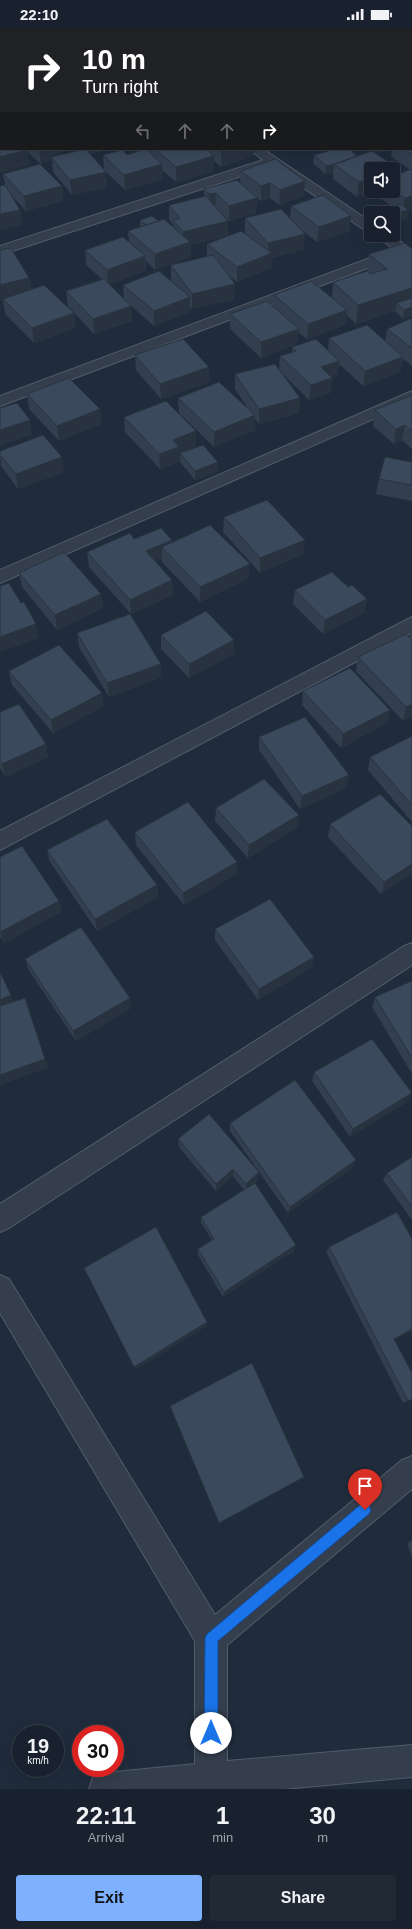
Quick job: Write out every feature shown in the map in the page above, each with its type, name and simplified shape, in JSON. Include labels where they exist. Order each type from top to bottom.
[{"type":"street","points":[[256,150],[271,162],[364,223]]},
{"type":"street","points":[[0,251],[271,162]]},
{"type":"street","points":[[392,242],[408,253]]},
{"type":"street","points":[[0,401],[408,253]]},
{"type":"street","points":[[0,577],[412,396]]},
{"type":"street","points":[[0,840],[412,624]]},
{"type":"street","points":[[0,1219],[412,953]]},
{"type":"street","points":[[0,1288],[211,1638],[213,1785]]},
{"type":"street","points":[[211,1638],[412,1470]]},
{"type":"street","points":[[105,1789],[213,1785],[412,1761]]},
{"type":"building","points":[[0,150],[27,150],[0,157]]},
{"type":"building","points":[[87,150],[106,172],[70,180],[51,157]]},
{"type":"building","points":[[122,150],[127,155],[147,150],[162,164],[124,175],[103,155]]},
{"type":"building","points":[[156,150],[207,150],[214,156],[176,167]]},
{"type":"building","points":[[332,150],[350,150],[357,156],[326,166],[314,155]]},
{"type":"building","points":[[405,150],[412,150],[412,155]]},
{"type":"building","points":[[372,151],[388,162],[364,162],[364,180],[359,182],[334,164]]},
{"type":"building","points":[[275,159],[305,181],[280,190],[270,183],[261,186],[241,171]]},
{"type":"building","points":[[40,164],[62,186],[24,196],[3,174]]},
{"type":"building","points":[[412,169],[412,196],[405,198],[400,195],[400,173]]},
{"type":"building","points":[[237,180],[257,198],[229,206],[216,193],[209,194],[204,189]]},
{"type":"building","points":[[5,185],[20,210],[0,214],[0,186]]},
{"type":"building","points":[[323,195],[351,216],[319,227],[291,206]]},
{"type":"building","points":[[206,196],[228,221],[183,232],[173,220],[180,218],[169,205]]},
{"type":"building","points":[[401,204],[408,210],[400,212],[400,206],[392,206]]},
{"type":"building","points":[[281,209],[305,234],[268,243],[245,218]]},
{"type":"building","points":[[152,216],[159,221],[146,225],[140,220]]},
{"type":"building","points":[[164,219],[190,242],[155,254],[128,231]]},
{"type":"building","points":[[241,231],[272,253],[237,267],[207,244]]},
{"type":"building","points":[[123,237],[145,256],[107,270],[85,250]]},
{"type":"building","points":[[405,243],[412,249],[412,288],[358,305],[333,282],[367,271],[370,274],[387,269],[369,254]]},
{"type":"building","points":[[11,248],[29,278],[0,285],[0,250]]},
{"type":"building","points":[[213,255],[235,284],[192,294],[171,265]]},
{"type":"building","points":[[159,271],[190,297],[154,311],[123,285]]},
{"type":"building","points":[[104,279],[131,306],[93,319],[66,291]]},
{"type":"building","points":[[311,281],[347,310],[308,324],[274,295]]},
{"type":"building","points":[[44,285],[74,313],[32,328],[3,299]]},
{"type":"building","points":[[412,298],[412,307],[404,310],[397,303]]},
{"type":"building","points":[[267,301],[299,329],[261,342],[230,314]]},
{"type":"building","points":[[412,318],[412,348],[387,329]]},
{"type":"building","points":[[367,325],[403,357],[365,371],[329,338]]},
{"type":"building","points":[[183,339],[209,367],[160,384],[135,355]]},
{"type":"building","points":[[316,339],[339,361],[321,367],[332,378],[311,385],[280,356],[296,351],[292,347]]},
{"type":"building","points":[[275,364],[300,398],[259,409],[235,374]]},
{"type":"building","points":[[69,378],[100,409],[57,426],[27,394]]},
{"type":"building","points":[[219,382],[255,415],[214,432],[178,398]]},
{"type":"building","points":[[412,395],[412,431],[405,425],[396,429],[375,410]]},
{"type":"building","points":[[166,401],[196,431],[173,440],[179,447],[159,454],[124,417]]},
{"type":"building","points":[[17,403],[30,420],[0,430],[0,408]]},
{"type":"building","points":[[43,435],[62,457],[16,474],[0,455],[0,451]]},
{"type":"building","points":[[203,445],[218,462],[195,471],[180,453]]},
{"type":"building","points":[[385,457],[412,462],[412,485],[379,479]]},
{"type":"building","points":[[267,500],[305,540],[260,558],[224,517]]},
{"type":"building","points":[[210,525],[250,564],[200,587],[162,547]]},
{"type":"building","points":[[161,528],[172,540],[146,551],[172,580],[130,600],[87,552],[130,533],[134,539]]},
{"type":"building","points":[[64,552],[101,594],[55,615],[19,573]]},
{"type":"building","points":[[332,572],[348,587],[352,585],[367,599],[325,620],[295,590]]},
{"type":"building","points":[[9,583],[21,603],[24,602],[36,624],[0,637],[0,586]]},
{"type":"building","points":[[206,611],[234,640],[189,664],[161,635]]},
{"type":"building","points":[[130,614],[161,664],[107,683],[77,633]]},
{"type":"building","points":[[406,634],[412,640],[412,704],[406,707],[358,657]]},
{"type":"building","points":[[59,645],[102,693],[51,720],[9,671]]},
{"type":"building","points":[[350,668],[390,710],[343,734],[303,691]]},
{"type":"building","points":[[19,704],[46,744],[2,764],[0,761],[0,712]]},
{"type":"building","points":[[305,717],[349,775],[302,796],[259,737]]},
{"type":"building","points":[[412,736],[412,805],[370,757]]},
{"type":"building","points":[[264,779],[299,815],[249,845],[216,808]]},
{"type":"building","points":[[380,794],[412,826],[412,864],[384,882],[330,824]]},
{"type":"building","points":[[188,802],[237,862],[183,893],[135,832]]},
{"type":"building","points":[[107,819],[157,885],[95,919],[47,850]]},
{"type":"building","points":[[22,846],[59,901],[0,932],[0,857]]},
{"type":"building","points":[[270,899],[314,957],[259,989],[215,929]]},
{"type":"building","points":[[81,927],[130,998],[73,1031],[25,959]]},
{"type":"building","points":[[0,972],[11,995],[0,1000]]},
{"type":"building","points":[[412,981],[412,1058],[375,997]]},
{"type":"building","points":[[25,998],[45,1059],[0,1075],[0,1006]]},
{"type":"building","points":[[372,1039],[412,1093],[353,1129],[314,1072]]},
{"type":"building","points":[[295,1080],[356,1160],[290,1207],[230,1123]]},
{"type":"building","points":[[209,1114],[259,1172],[246,1184],[233,1169],[216,1184],[178,1139]]},
{"type":"building","points":[[412,1157],[412,1207],[387,1173]]},
{"type":"building","points":[[255,1183],[296,1245],[224,1292],[198,1249],[214,1239],[201,1217]]},
{"type":"building","points":[[397,1212],[412,1239],[412,1329],[394,1339],[412,1373],[412,1399],[408,1401],[329,1247]]},
{"type":"building","points":[[156,1227],[207,1322],[134,1367],[84,1268]]},
{"type":"building","points":[[252,1363],[304,1477],[219,1523],[170,1406]]},
{"type":"route","points":[[211,1733],[211,1638],[365,1510]]}]
